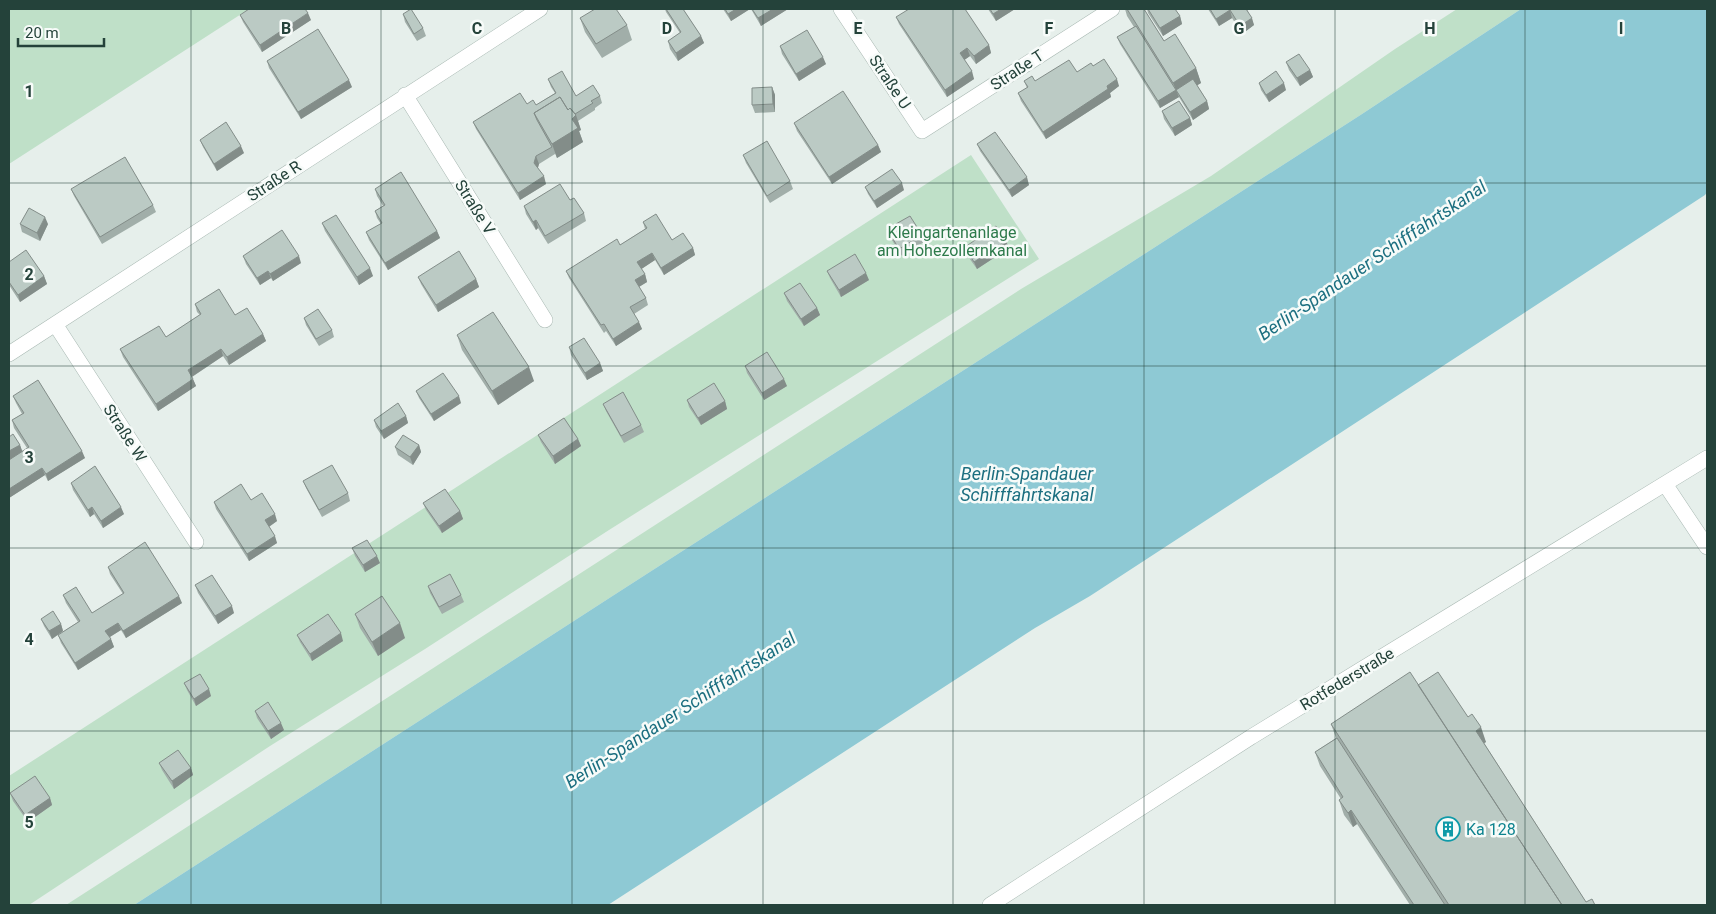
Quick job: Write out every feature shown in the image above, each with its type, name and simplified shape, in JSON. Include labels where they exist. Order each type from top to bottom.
[{"type":"lane","name":"Straße R","points":[[9,354],[540,9]]},
{"type":"lane","name":"Straße U","points":[[841,9],[922,131]]},
{"type":"lane","name":"Straße T","points":[[922,131],[1112,9]]},
{"type":"lane","name":"Straße V","points":[[405,95],[544,320]]},
{"type":"lane","name":"Straße W","points":[[55,324],[196,542]]},
{"type":"lane","name":"Rotfederstraße","points":[[990,905],[1251,737],[1707,458]]},
{"type":"lane","points":[[1665,484],[1707,547]]},
{"type":"green space","points":[[9,9],[249,9],[9,164]]},
{"type":"green space","points":[[1457,9],[1521,9],[1362,114],[134,905],[66,905],[1021,289],[1211,176],[1395,49]]},
{"type":"green space","name":"Kleingartenanlage am Hohezollernkanal","points":[[971,155],[1039,259],[270,746],[29,905],[9,905],[9,776]]},
{"type":"water","name":"Berlin-Spandauer Schifffahrtskanal","points":[[1521,9],[1707,9],[1707,192],[1705,195],[1090,596],[1035,628],[608,905],[134,905],[1362,114]]},
{"type":"building","points":[[249,9],[305,9],[308,13],[260,45],[240,15]]},
{"type":"building","points":[[411,9],[423,28],[414,34],[403,14]]},
{"type":"building","points":[[595,9],[616,9],[627,25],[596,44],[580,18]]},
{"type":"building","points":[[666,9],[683,9],[701,36],[676,53],[668,41],[681,32]]},
{"type":"building","points":[[725,9],[736,9],[728,14]]},
{"type":"building","points":[[752,9],[773,9],[758,18]]},
{"type":"building","points":[[909,9],[965,9],[989,45],[974,56],[967,48],[960,53],[972,71],[945,90],[896,17]]},
{"type":"building","points":[[990,9],[1001,9],[993,14]]},
{"type":"building","points":[[1127,9],[1144,9],[1164,41],[1175,34],[1196,68],[1173,83]]},
{"type":"building","points":[[1148,9],[1175,9],[1180,16],[1160,28]]},
{"type":"building","points":[[1210,9],[1246,9],[1252,18],[1240,26],[1230,10],[1216,19]]},
{"type":"building","points":[[1136,26],[1176,90],[1158,101],[1117,37]]},
{"type":"building","points":[[318,29],[349,80],[298,112],[267,61]]},
{"type":"building","points":[[807,30],[823,57],[796,74],[780,46]]},
{"type":"building","points":[[1299,54],[1310,70],[1297,78],[1286,62]]},
{"type":"building","points":[[1104,59],[1117,79],[1107,86],[1108,89],[1043,132],[1018,93],[1028,87],[1024,81],[1032,76],[1035,81],[1069,60],[1077,72],[1091,63],[1093,66]]},
{"type":"building","points":[[562,71],[576,96],[593,85],[600,96],[591,101],[593,103],[575,114],[570,108],[568,110],[560,97],[534,113],[552,147],[536,156],[534,163],[544,176],[518,193],[473,122],[520,93],[527,104],[533,100],[536,105],[556,93],[548,79]]},
{"type":"building","points":[[1276,71],[1284,83],[1266,95],[1259,83]]},
{"type":"building","points":[[1193,79],[1207,101],[1190,112],[1176,90]]},
{"type":"building","points":[[772,87],[773,104],[752,105],[752,88]]},
{"type":"building","points":[[843,91],[878,145],[829,177],[794,123]]},
{"type":"building","points":[[560,97],[568,110],[570,108],[576,115],[572,119],[578,128],[552,144],[534,113]]},
{"type":"building","points":[[1179,101],[1190,118],[1172,128],[1162,111]]},
{"type":"building","points":[[226,122],[241,146],[214,164],[200,140]]},
{"type":"building","points":[[995,132],[1027,177],[1009,190],[977,144]]},
{"type":"building","points":[[767,141],[790,181],[767,196],[743,155]]},
{"type":"building","points":[[125,157],[153,205],[100,237],[71,189]]},
{"type":"building","points":[[892,169],[902,183],[874,201],[865,187]]},
{"type":"building","points":[[401,172],[437,231],[385,263],[366,232],[382,223],[375,211],[385,205],[375,189]]},
{"type":"building","points":[[560,184],[570,200],[574,198],[584,213],[545,236],[536,220],[533,222],[524,206]]},
{"type":"building","points":[[29,208],[45,217],[37,233],[20,224]]},
{"type":"building","points":[[656,214],[672,240],[683,233],[693,248],[661,268],[652,253],[637,262],[645,274],[635,280],[646,298],[630,307],[639,322],[613,339],[604,324],[601,325],[566,271],[617,239],[620,245],[647,228],[643,222]]},
{"type":"building","points":[[336,215],[370,268],[357,277],[322,223]]},
{"type":"building","points":[[910,216],[922,235],[899,249],[887,229]]},
{"type":"building","points":[[996,226],[1006,241],[974,262],[965,247]]},
{"type":"building","points":[[282,230],[299,256],[270,274],[268,271],[257,278],[243,256]]},
{"type":"building","points":[[26,250],[44,276],[18,295],[9,282],[9,262]]},
{"type":"building","points":[[459,251],[476,279],[436,305],[418,277]]},
{"type":"building","points":[[855,254],[866,273],[839,290],[827,271]]},
{"type":"building","points":[[800,283],[817,308],[801,319],[784,293]]},
{"type":"building","points":[[219,289],[235,315],[247,308],[263,334],[227,357],[221,349],[188,370],[193,379],[156,404],[120,349],[159,326],[166,337],[201,314],[195,304]]},
{"type":"building","points":[[318,309],[332,330],[316,339],[304,318]]},
{"type":"building","points":[[493,312],[529,367],[492,391],[457,335]]},
{"type":"building","points":[[584,338],[600,363],[585,373],[569,347]]},
{"type":"building","points":[[767,352],[784,379],[762,393],[745,366]]},
{"type":"building","points":[[443,373],[459,396],[431,414],[416,391]]},
{"type":"building","points":[[38,380],[82,451],[46,474],[42,468],[9,489],[9,460],[29,447],[12,420],[24,413],[13,396]]},
{"type":"building","points":[[714,383],[725,401],[698,418],[687,400]]},
{"type":"building","points":[[623,392],[641,425],[621,436],[603,404]]},
{"type":"building","points":[[398,403],[406,416],[381,431],[374,420]]},
{"type":"building","points":[[564,418],[578,439],[553,456],[538,435]]},
{"type":"building","points":[[13,434],[20,445],[9,451],[9,437]]},
{"type":"building","points":[[403,435],[419,445],[410,457],[395,447]]},
{"type":"building","points":[[332,465],[348,493],[319,510],[303,481]]},
{"type":"building","points":[[95,466],[121,507],[101,521],[92,507],[88,510],[71,483]]},
{"type":"building","points":[[241,484],[251,500],[262,493],[275,514],[265,520],[275,536],[247,554],[214,502]]},
{"type":"building","points":[[445,489],[460,511],[439,526],[423,503]]},
{"type":"building","points":[[367,540],[377,556],[363,565],[352,548]]},
{"type":"building","points":[[145,542],[179,596],[123,631],[118,623],[105,631],[111,639],[75,663],[58,635],[80,621],[63,595],[76,587],[92,613],[124,593],[108,567]]},
{"type":"building","points":[[450,574],[461,595],[439,607],[428,586]]},
{"type":"building","points":[[212,575],[232,606],[215,616],[195,585]]},
{"type":"building","points":[[382,596],[400,623],[372,642],[355,614]]},
{"type":"building","points":[[53,611],[61,624],[49,631],[41,619]]},
{"type":"building","points":[[328,614],[341,633],[310,654],[297,635]]},
{"type":"building","name":"Ka 128","points":[[1410,672],[1562,905],[1449,905],[1331,724]]},
{"type":"building","points":[[1438,672],[1468,717],[1472,714],[1481,727],[1476,731],[1586,902],[1592,899],[1595,905],[1562,905],[1418,685]]},
{"type":"building","points":[[200,674],[209,689],[194,699],[184,683]]},
{"type":"building","points":[[268,702],[281,723],[268,731],[255,711]]},
{"type":"building","points":[[1337,738],[1445,905],[1414,905],[1351,810],[1348,813],[1339,800],[1343,797],[1315,752]]},
{"type":"building","points":[[178,750],[191,768],[172,781],[159,763]]},
{"type":"building","points":[[35,776],[50,798],[25,815],[10,793]]},
{"type":"place","name":"Ka 128","points":[[1448,829]]}]
